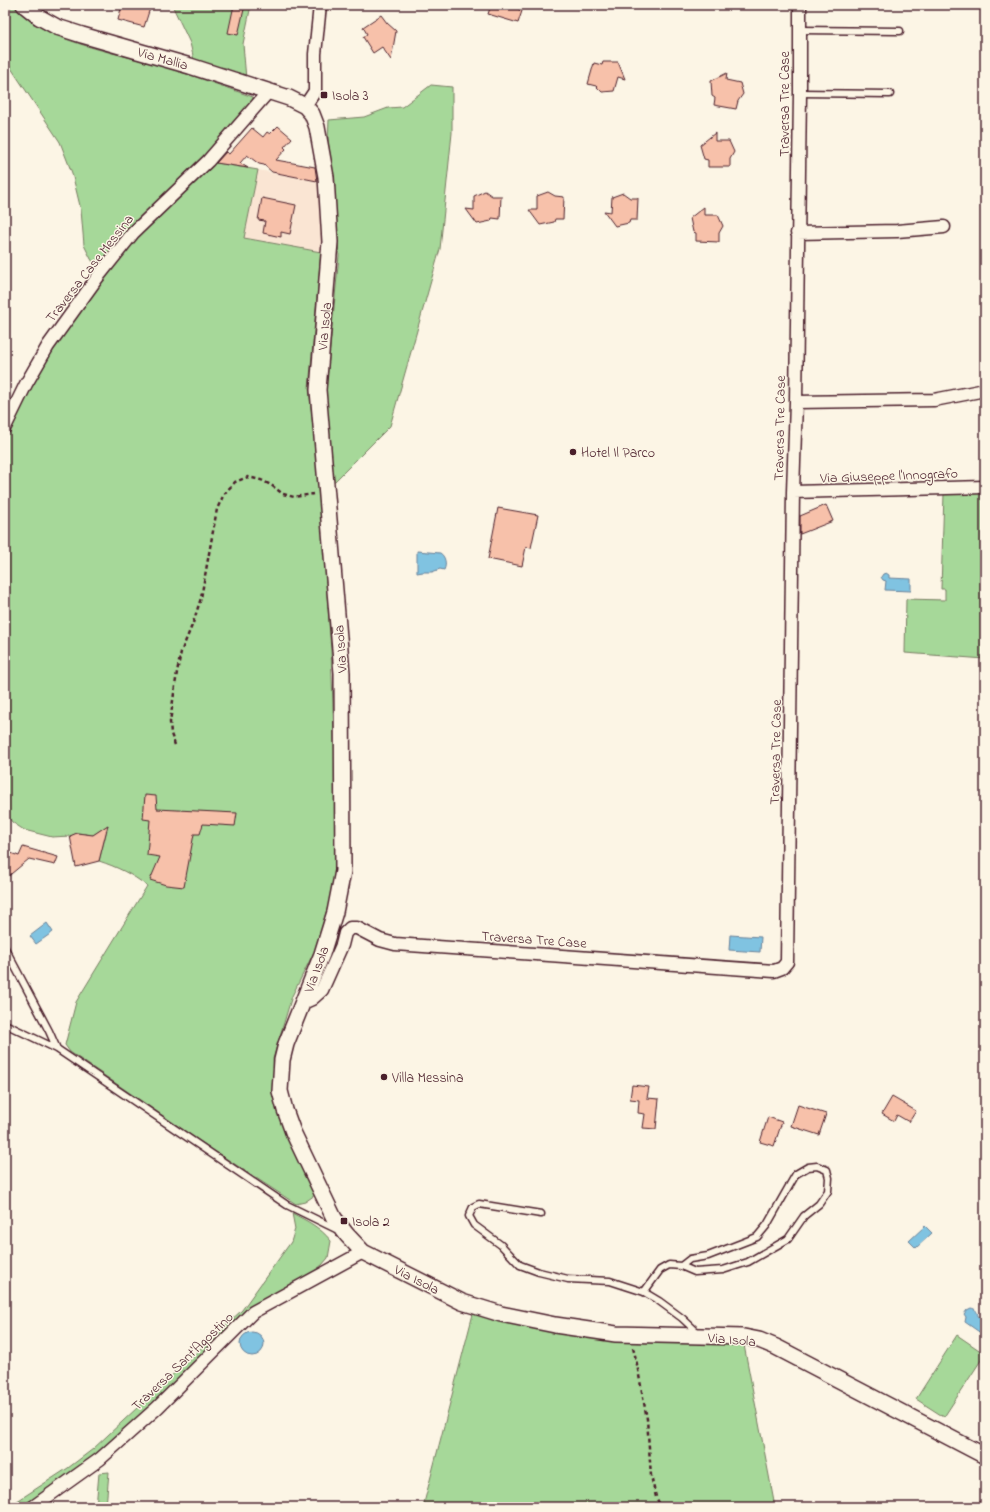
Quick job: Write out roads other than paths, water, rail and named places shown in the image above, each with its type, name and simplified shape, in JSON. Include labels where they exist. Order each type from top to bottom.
[{"type":"street","name":"Via Mallia","points":[[24,5],[39,17],[57,27],[82,36],[190,66],[269,91],[289,98],[305,106]]},
{"type":"street","points":[[305,106],[315,91],[315,54],[320,5]]},
{"type":"street","name":"Traversa Tre Case","points":[[303,1003],[312,999],[322,990],[342,944],[345,933],[350,928],[357,928],[380,940],[395,944],[774,971],[782,968],[787,962],[793,492],[796,402],[800,5]]},
{"type":"street","name":"Traversa Case Messina","points":[[5,427],[26,384],[48,346],[97,278],[133,233],[208,161],[269,91]]},
{"type":"street","name":"Via Isola","points":[[305,106],[312,114],[317,127],[326,177],[330,242],[318,390],[342,673],[343,871],[333,919],[322,954],[286,1044],[282,1060],[280,1091],[293,1132],[334,1218],[363,1252],[462,1302],[501,1314],[555,1325],[616,1334],[701,1336],[759,1340],[776,1347],[985,1456]]},
{"type":"street","points":[[797,233],[897,231],[944,227]]},
{"type":"street","points":[[796,402],[934,400],[985,390]]},
{"type":"street","name":"Via Giuseppe l'Innografo","points":[[793,492],[985,487]]},
{"type":"street","name":"Traversa Sant'Agostino","points":[[33,1507],[100,1459],[156,1408],[253,1312],[363,1252]]},
{"type":"lane","points":[[800,30],[900,32]]},
{"type":"lane","points":[[800,94],[890,94]]},
{"type":"lane","points":[[5,948],[57,1049]]},
{"type":"lane","points":[[5,1024],[57,1049],[287,1205],[347,1235]]},
{"type":"lane","points":[[644,1292],[660,1270],[669,1265],[681,1266],[695,1272],[723,1270],[748,1262],[788,1239],[804,1216],[819,1204],[828,1191],[829,1178],[827,1170],[817,1166],[808,1167],[796,1174],[767,1226],[757,1237],[708,1256],[690,1259],[681,1266]]},
{"type":"lane","points":[[541,1214],[479,1204],[473,1207],[469,1216],[474,1225],[501,1245],[520,1265],[539,1272],[568,1279],[610,1281],[644,1292],[659,1300],[682,1318],[701,1336]]},
{"type":"water","points":[[417,551],[440,553],[445,560],[444,570],[440,569],[432,572],[417,573]]},
{"type":"water","points":[[886,573],[889,575],[889,578],[911,579],[911,591],[885,590],[886,581],[881,577]]},
{"type":"water","points":[[47,923],[53,932],[36,944],[30,936]]},
{"type":"water","points":[[730,935],[761,937],[760,952],[729,950]]},
{"type":"water","points":[[925,1226],[932,1233],[916,1248],[909,1241]]},
{"type":"water","points":[[971,1308],[976,1310],[978,1316],[985,1320],[985,1336],[965,1322],[966,1317],[964,1314]]},
{"type":"water","points":[[252,1332],[261,1335],[264,1344],[261,1353],[252,1356],[243,1353],[240,1344],[243,1335]]},
{"type":"place","name":"Isola 3","points":[[324,95]]},
{"type":"place","name":"Hotel Il Parco","points":[[573,452]]},
{"type":"place","name":"Villa Messina","points":[[384,1077]]},
{"type":"place","name":"Isola 2","points":[[344,1221]]}]
